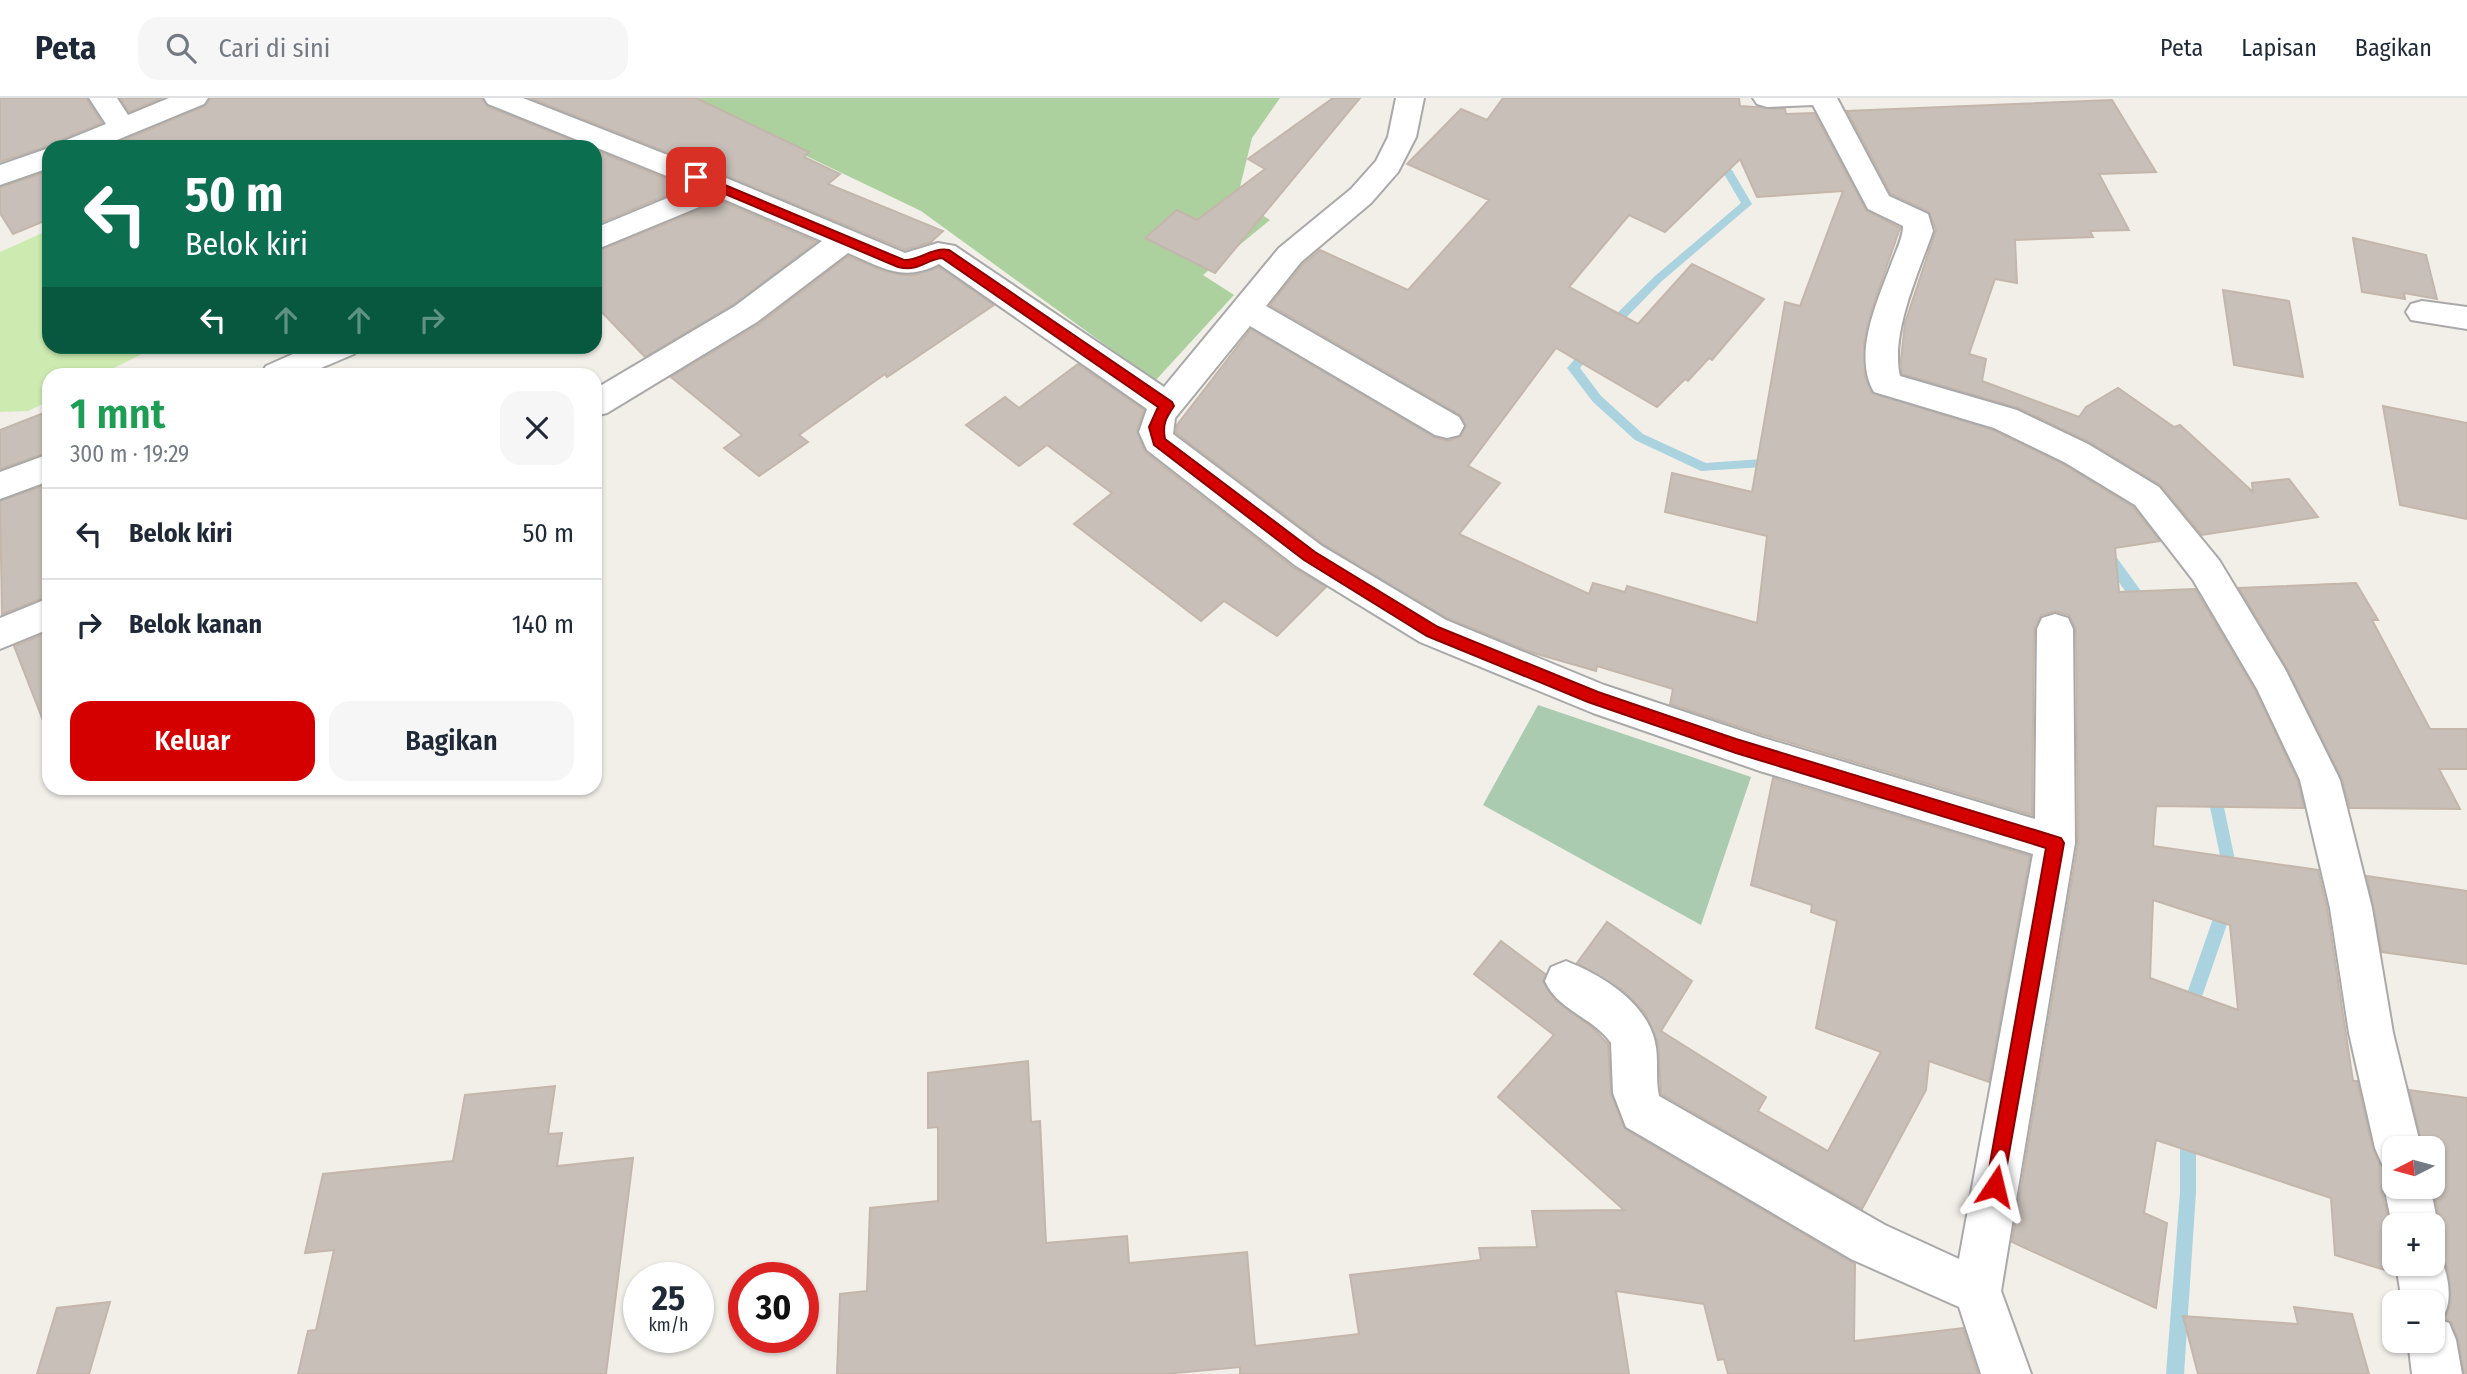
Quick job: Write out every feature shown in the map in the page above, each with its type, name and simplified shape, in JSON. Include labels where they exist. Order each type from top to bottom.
[{"type":"street","points":[[103,98],[123,128]]},
{"type":"street","points":[[92,140],[194,98]]},
{"type":"street","points":[[498,98],[721,187],[902,264],[915,265],[932,254],[944,253],[1167,406]]},
{"type":"street","points":[[1409,98],[1402,137],[1388,165],[1361,197],[1290,255],[1160,414],[1156,427],[1159,441],[1310,556],[1433,631],[1593,697],[1760,754],[2055,843]]},
{"type":"street","points":[[1767,98],[1807,98]]},
{"type":"street","points":[[1823,98],[1878,202],[1917,221],[1918,231],[1885,335],[1881,372],[1886,383],[2005,419],[2076,453],[2147,496],[2206,570],[2272,680],[2320,780],[2351,908],[2371,1032],[2395,1136]]},
{"type":"street","points":[[0,176],[42,160]]},
{"type":"street","points":[[602,237],[721,187]]},
{"type":"street","points":[[602,400],[746,314],[844,240]]},
{"type":"street","points":[[1247,309],[1447,426]]},
{"type":"street","points":[[2422,312],[2467,318]]},
{"type":"street","points":[[291,368],[324,354]]},
{"type":"street","points":[[0,486],[42,470]]},
{"type":"street","points":[[0,634],[42,616]]},
{"type":"street","points":[[2006,1374],[1977,1291],[2055,843],[2055,629]]},
{"type":"street","points":[[1566,981],[1623,1021],[1633,1040],[1633,1094],[1642,1111],[1868,1242],[1977,1291]]},
{"type":"street","points":[[2434,1353],[2437,1374]]},
{"type":"green space","points":[[685,98],[1280,98],[1252,138],[1237,199],[1270,220],[1203,275],[1234,295],[1155,381],[921,211]]},
{"type":"green space","points":[[42,233],[42,354],[142,354],[114,368],[42,368],[42,404],[28,411],[0,412],[0,252]]},
{"type":"green space","points":[[1538,705],[1751,777],[1701,925],[1483,805]]},
{"type":"building","points":[[0,98],[86,98],[102,123],[62,140],[42,140],[42,148],[0,162]]},
{"type":"building","points":[[120,98],[162,98],[129,112]]},
{"type":"building","points":[[211,98],[481,98],[487,106],[571,140],[124,140],[205,106]]},
{"type":"building","points":[[530,98],[696,98],[809,152],[804,157],[840,174],[828,184],[943,231],[931,242],[905,250]]},
{"type":"building","points":[[1333,98],[1360,98],[1215,273],[1145,238],[1177,210],[1197,220],[1265,169],[1248,159]]},
{"type":"building","points":[[1503,98],[1739,98],[1740,106],[1785,109],[1786,114],[1814,113],[1866,210],[1900,228],[1872,309],[1864,344],[1865,377],[1872,393],[1993,430],[2063,464],[2133,507],[2160,541],[2115,548],[2119,592],[2195,589],[2255,690],[2298,781],[2304,808],[2156,806],[2153,846],[2318,870],[2327,908],[2353,1081],[2357,1081],[2373,1149],[2382,1166],[2382,1199],[2387,1213],[2382,1213],[2382,1269],[2335,1255],[2331,1198],[2156,1140],[2144,1213],[2167,1223],[2156,1308],[2012,1242],[2078,843],[2076,629],[2069,615],[2056,611],[2041,615],[2034,629],[2032,815],[1670,704],[1673,689],[1597,666],[1596,671],[1530,652],[1447,618],[1323,544],[1176,433],[1177,425],[1251,329],[1434,437],[1448,441],[1461,436],[1466,425],[1460,415],[1270,305],[1303,264],[1320,250],[1408,290],[1489,200],[1407,164],[1461,109],[1487,120]],"holes":[[[1740,159],[1757,197],[1843,191],[1800,306],[1785,302],[1752,492],[1672,473],[1665,512],[1767,536],[1757,623],[1627,586],[1625,592],[1593,583],[1589,594],[1459,534],[1500,483],[1468,466],[1556,348],[1657,407],[1685,379],[1688,381],[1709,358],[1712,360],[1764,299],[1692,264],[1638,324],[1569,287],[1629,215],[1665,232]],[[2153,900],[2230,925],[2238,1010],[2150,978]]]},
{"type":"building","points":[[2112,100],[2156,172],[2099,174],[2129,230],[2090,231],[2093,237],[2015,240],[2017,283],[1995,279],[1969,354],[1986,359],[1982,381],[2079,417],[2086,407],[2118,388],[2174,427],[2180,425],[2253,492],[2252,483],[2289,479],[2318,517],[2202,535],[2160,485],[2089,442],[2018,408],[1902,374],[1905,323],[1936,230],[1929,212],[1891,194],[1847,111]]},
{"type":"building","points":[[602,153],[687,187],[602,222]]},
{"type":"building","points":[[42,173],[42,222],[13,234],[0,213],[0,187]]},
{"type":"building","points":[[721,201],[817,242],[734,304],[645,357],[602,312],[602,249]]},
{"type":"building","points":[[2353,238],[2426,255],[2437,299],[2404,293],[2405,299],[2362,292]]},
{"type":"building","points":[[848,256],[881,270],[902,275],[915,275],[939,267],[994,305],[887,377],[885,374],[799,435],[808,442],[759,476],[724,448],[742,435],[671,377],[759,324]]},
{"type":"building","points":[[2223,290],[2289,301],[2303,377],[2234,365]]},
{"type":"building","points":[[1078,364],[1144,410],[1137,431],[1145,452],[1294,568],[1326,587],[1277,636],[1224,601],[1201,621],[1074,524],[1112,493],[1047,445],[1019,466],[966,425],[1005,397],[1019,408]]},
{"type":"building","points":[[2383,406],[2467,423],[2467,519],[2400,505]]},
{"type":"building","points":[[42,414],[42,454],[0,469],[0,430]]},
{"type":"building","points":[[42,486],[42,599],[2,614],[0,501]]},
{"type":"building","points":[[2356,583],[2378,620],[2372,620],[2430,729],[2467,729],[2467,769],[2439,769],[2460,809],[2350,808],[2342,779],[2287,668],[2239,588]]},
{"type":"building","points":[[42,635],[42,718],[14,646]]},
{"type":"building","points":[[1773,778],[2030,856],[1989,1082],[1929,1061],[1926,1090],[1862,1209],[1661,1094],[1658,1042],[1645,1013],[1622,990],[1577,963],[1607,922],[1692,981],[1661,1031],[1766,1097],[1758,1111],[1828,1151],[1881,1052],[1816,1028],[1837,921],[1811,912],[1812,905],[1751,885]]},
{"type":"building","points":[[2367,876],[2467,891],[2467,964],[2382,952]]},
{"type":"building","points":[[1501,941],[1545,974],[1543,982],[1556,1001],[1593,1028],[1608,1044],[1611,1094],[1625,1129],[1855,1264],[1854,1341],[1963,1328],[1978,1374],[1728,1374],[1724,1359],[1718,1360],[1704,1304],[1616,1291],[1629,1374],[1240,1374],[1240,1367],[1165,1374],[837,1374],[840,1294],[867,1291],[870,1208],[938,1201],[938,1127],[928,1128],[928,1073],[1028,1061],[1031,1122],[1040,1121],[1046,1243],[1127,1236],[1129,1263],[1247,1252],[1255,1346],[1359,1334],[1350,1275],[1481,1260],[1479,1248],[1537,1247],[1532,1211],[1624,1210],[1498,1097],[1554,1035],[1474,974]]},
{"type":"building","points":[[555,1086],[548,1134],[562,1133],[557,1166],[633,1158],[606,1374],[298,1374],[308,1331],[316,1330],[334,1250],[305,1253],[323,1174],[453,1161],[465,1095]]},
{"type":"building","points":[[2409,1090],[2467,1098],[2467,1374],[2464,1374],[2458,1339],[2451,1322],[2445,1319],[2451,1303],[2449,1274],[2445,1263],[2445,1213],[2438,1213],[2435,1199],[2445,1199],[2445,1136],[2420,1136]]},
{"type":"building","points":[[110,1302],[89,1374],[37,1374],[57,1308]]},
{"type":"building","points":[[2294,1307],[2352,1314],[2369,1374],[2198,1374],[2183,1316],[2298,1324]]},
{"type":"waterway","points":[[1609,328],[1658,278],[1747,204],[1728,172],[1711,163]]},
{"type":"waterway","points":[[1591,348],[1573,368],[1597,399],[1639,437],[1705,468],[1776,463]]},
{"type":"waterway","points":[[2107,555],[2144,606]]},
{"type":"waterway","points":[[2213,788],[2231,875]]},
{"type":"waterway","points":[[2189,1011],[2226,904]]},
{"type":"waterway","points":[[2175,1374],[2188,1192],[2188,1132]]},
{"type":"route","points":[[696,177],[902,264],[915,265],[932,254],[944,253],[1167,406],[1160,414],[1156,427],[1159,441],[1310,556],[1433,631],[1593,697],[1736,746],[2055,843],[1995,1186]]}]
